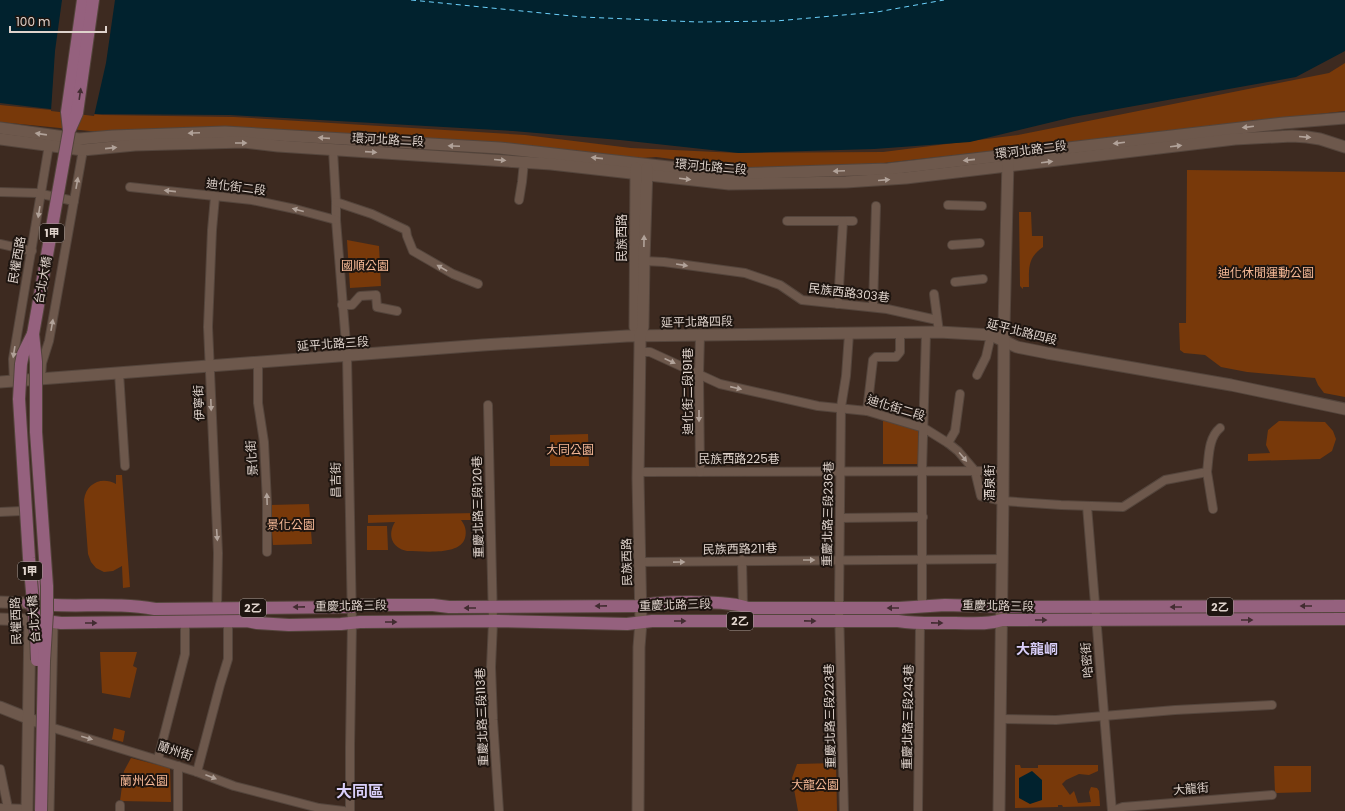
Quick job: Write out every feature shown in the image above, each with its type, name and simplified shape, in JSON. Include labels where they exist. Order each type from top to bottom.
[{"type":"main road","name":"台北大橋","points":[[69,131],[67,112],[83,0]]},
{"type":"main road","name":"台北大橋","points":[[41,811],[47,586],[36,432],[36,362],[33,334],[69,131],[77,114],[93,0]]},
{"type":"main road","name":"台北大橋","points":[[30,810],[36,636],[30,572],[19,400],[20,371],[23,354],[33,334]]},
{"type":"main road","name":"1甲","points":[[33,334],[28,364],[27,399],[38,582],[46,605]]},
{"type":"main road","name":"重慶北路三段","points":[[28,603],[155,609],[352,607],[360,605],[492,608],[640,606],[651,603],[711,603],[748,608],[839,608],[945,605],[1095,607],[1345,606]]},
{"type":"main road","points":[[30,620],[46,605],[52,622]]},
{"type":"main road","name":"重慶北路三段","points":[[30,620],[92,623],[247,621],[289,625],[493,622],[620,624],[641,622],[840,621],[992,623],[1002,620],[1345,620]]},
{"type":"street","name":"環河北路二段","points":[[1008,161],[1284,123],[1345,119]]},
{"type":"street","name":"環河北路二段","points":[[0,128],[79,139],[113,136],[225,132],[500,148],[641,169]]},
{"type":"street","name":"環河北路二段","points":[[0,139],[78,150],[135,145],[244,142],[333,150],[731,174],[888,169],[1008,161],[1235,139],[1292,136],[1320,139],[1345,146]]},
{"type":"street","name":"民權西路","points":[[30,810],[30,620],[13,359],[50,146]]},
{"type":"street","points":[[46,605],[39,399],[42,363],[49,341],[74,201],[78,150]]},
{"type":"street","name":"昌吉街","points":[[333,150],[336,220],[347,356],[352,607],[350,811]]},
{"type":"street","name":"酒泉街","points":[[999,811],[1004,342],[1008,161]]},
{"type":"street","points":[[519,200],[524,162]]},
{"type":"street","name":"民族西路","points":[[638,811],[639,653],[641,622],[638,472],[640,336],[643,327],[644,261],[641,169]]},
{"type":"street","name":"民族西路","points":[[640,336],[635,327],[641,169]]},
{"type":"street","name":"迪化街二段","points":[[130,187],[252,200],[295,209],[336,220]]},
{"type":"street","points":[[0,192],[37,193],[74,201]]},
{"type":"street","name":"伊寧街","points":[[215,197],[208,297],[208,327],[218,553],[217,608]]},
{"type":"street","points":[[336,202],[372,214],[406,230],[406,236],[412,251],[454,274],[478,284]]},
{"type":"street","points":[[948,205],[982,206]]},
{"type":"street","points":[[873,308],[876,206]]},
{"type":"street","points":[[786,221],[853,221]]},
{"type":"street","points":[[838,304],[843,221]]},
{"type":"street","points":[[952,245],[980,243]]},
{"type":"street","points":[[0,244],[32,251]]},
{"type":"street","name":"民族西路303巷","points":[[644,261],[664,262],[744,274],[780,285],[802,300],[892,310],[937,320]]},
{"type":"street","points":[[955,282],[983,279]]},
{"type":"street","points":[[934,294],[939,332]]},
{"type":"street","points":[[342,305],[352,305],[360,296],[376,295],[377,307],[397,311]]},
{"type":"street","points":[[922,606],[922,471],[926,332]]},
{"type":"street","name":"延平北路四段","points":[[640,336],[926,332],[991,335],[1017,347],[1231,385],[1345,409]]},
{"type":"street","points":[[867,410],[873,360],[876,357],[896,357],[900,352],[900,333]]},
{"type":"street","name":"迪化街二段191巷","points":[[700,334],[700,472]]},
{"type":"street","name":"重慶北路三段236巷","points":[[840,621],[841,407],[846,376],[849,334]]},
{"type":"street","points":[[977,376],[986,357],[991,335]]},
{"type":"street","name":"延平北路三段","points":[[0,382],[488,345],[640,336]]},
{"type":"street","name":"迪化街二段","points":[[640,352],[650,352],[720,384],[818,406],[867,410],[924,428],[958,451],[975,470],[981,496],[1003,501],[1087,506],[1123,506],[1165,480],[1207,472]]},
{"type":"street","name":"景化街","points":[[258,362],[258,403],[264,442],[268,552]]},
{"type":"street","points":[[118,373],[125,466]]},
{"type":"street","points":[[948,443],[955,431],[960,394]]},
{"type":"street","name":"重慶北路三段120巷","points":[[488,405],[493,622]]},
{"type":"street","points":[[1213,508],[1207,472],[1211,441],[1214,433],[1220,428]]},
{"type":"street","name":"民族西路225巷","points":[[638,472],[1003,470]]},
{"type":"street","name":"哈密街","points":[[1087,506],[1112,811]]},
{"type":"street","points":[[0,512],[22,511]]},
{"type":"street","points":[[840,518],[922,518]]},
{"type":"street","name":"民族西路211巷","points":[[640,562],[1002,559]]},
{"type":"street","points":[[742,560],[742,606]]},
{"type":"street","points":[[0,602],[28,603]]},
{"type":"street","points":[[0,620],[30,620]]},
{"type":"street","points":[[158,759],[185,654],[185,621]]},
{"type":"street","points":[[197,772],[228,659],[228,621]]},
{"type":"street","name":"重慶北路三段223巷","points":[[840,621],[841,728],[844,811]]},
{"type":"street","points":[[48,811],[52,622]]},
{"type":"street","name":"重慶北路三段113巷","points":[[493,622],[491,667],[492,712],[499,811]]},
{"type":"street","name":"重慶北路三段243巷","points":[[918,811],[920,623]]},
{"type":"street","points":[[1001,719],[1056,720],[1175,710],[1272,705]]},
{"type":"street","name":"蘭州街","points":[[0,707],[50,727],[158,759],[234,786],[319,808],[344,811]]},
{"type":"street","points":[[178,766],[178,811]]},
{"type":"street","points":[[0,769],[4,808],[30,810]]},
{"type":"street","name":"大龍街","points":[[1112,811],[1123,807],[1272,795]]},
{"type":"green space","points":[[1345,63],[1345,111],[884,163],[750,169],[656,157],[627,159],[333,134],[100,132],[0,122],[0,105],[102,115],[234,117],[525,135],[631,148],[738,153],[883,152],[1018,135],[1329,73]]},
{"type":"green space","name":"迪化休閒運動公園","points":[[1187,170],[1345,172],[1345,397],[1324,393],[1315,378],[1247,372],[1221,367],[1205,355],[1184,353],[1180,350],[1179,323],[1186,323]]},
{"type":"green space","points":[[1019,212],[1031,212],[1032,236],[1043,236],[1043,247],[1034,255],[1030,264],[1029,287],[1023,287],[1023,289],[1020,286]]},
{"type":"green space","name":"國順公園","points":[[347,240],[379,246],[381,286],[350,288]]},
{"type":"green space","points":[[883,418],[918,429],[918,464],[883,464]]},
{"type":"green space","points":[[1279,421],[1325,422],[1333,431],[1336,439],[1332,451],[1320,459],[1248,461],[1248,454],[1270,453],[1266,445],[1268,430]]},
{"type":"green space","name":"大同公園","points":[[588,434],[589,466],[550,466],[550,435]]},
{"type":"green space","points":[[116,475],[122,475],[130,587],[123,588],[122,566],[113,571],[104,572],[96,568],[91,562],[88,554],[84,500],[85,494],[91,485],[100,481],[116,484]]},
{"type":"green space","name":"景化公園","points":[[309,504],[312,544],[273,545],[270,505]]},
{"type":"green space","points":[[477,513],[477,520],[461,520],[466,531],[462,544],[449,550],[431,552],[407,551],[398,547],[392,540],[391,536],[395,522],[368,523],[368,515]]},
{"type":"green space","points":[[367,526],[387,526],[388,550],[367,550]]},
{"type":"green space","points":[[100,652],[137,652],[133,666],[137,668],[130,698],[102,693]]},
{"type":"green space","points":[[114,728],[125,731],[123,742],[112,739]]},
{"type":"green space","name":"蘭州公園","points":[[131,758],[170,768],[171,802],[120,801],[124,771]]},
{"type":"green space","name":"大龍公園","points":[[836,763],[837,811],[798,811],[792,778],[797,764]]},
{"type":"green space","points":[[1015,765],[1020,765],[1021,768],[1038,768],[1038,765],[1098,765],[1098,771],[1089,775],[1079,774],[1066,780],[1062,784],[1070,795],[1074,791],[1078,803],[1091,802],[1089,792],[1091,787],[1097,788],[1099,791],[1100,806],[1063,807],[1062,805],[1058,805],[1058,807],[1015,808]]},
{"type":"green space","points":[[1274,766],[1311,766],[1311,792],[1275,793]]},
{"type":"water","points":[[0,0],[1345,0],[1345,51],[1296,77],[1073,117],[970,142],[874,149],[739,153],[620,140],[513,131],[230,115],[92,114],[0,103]]},
{"type":"water","points":[[1032,771],[1042,780],[1042,800],[1030,804],[1019,798],[1019,778]]},
{"type":"pier","points":[[62,0],[115,0],[106,63],[94,116],[51,111],[55,51]]},
{"type":"ferry route","points":[[411,0],[582,17],[698,22],[776,21],[877,12],[944,0]]},
{"type":"district","name":"大龍峒","points":[[1037,649]]},
{"type":"district","name":"大同區","points":[[360,791]]}]
